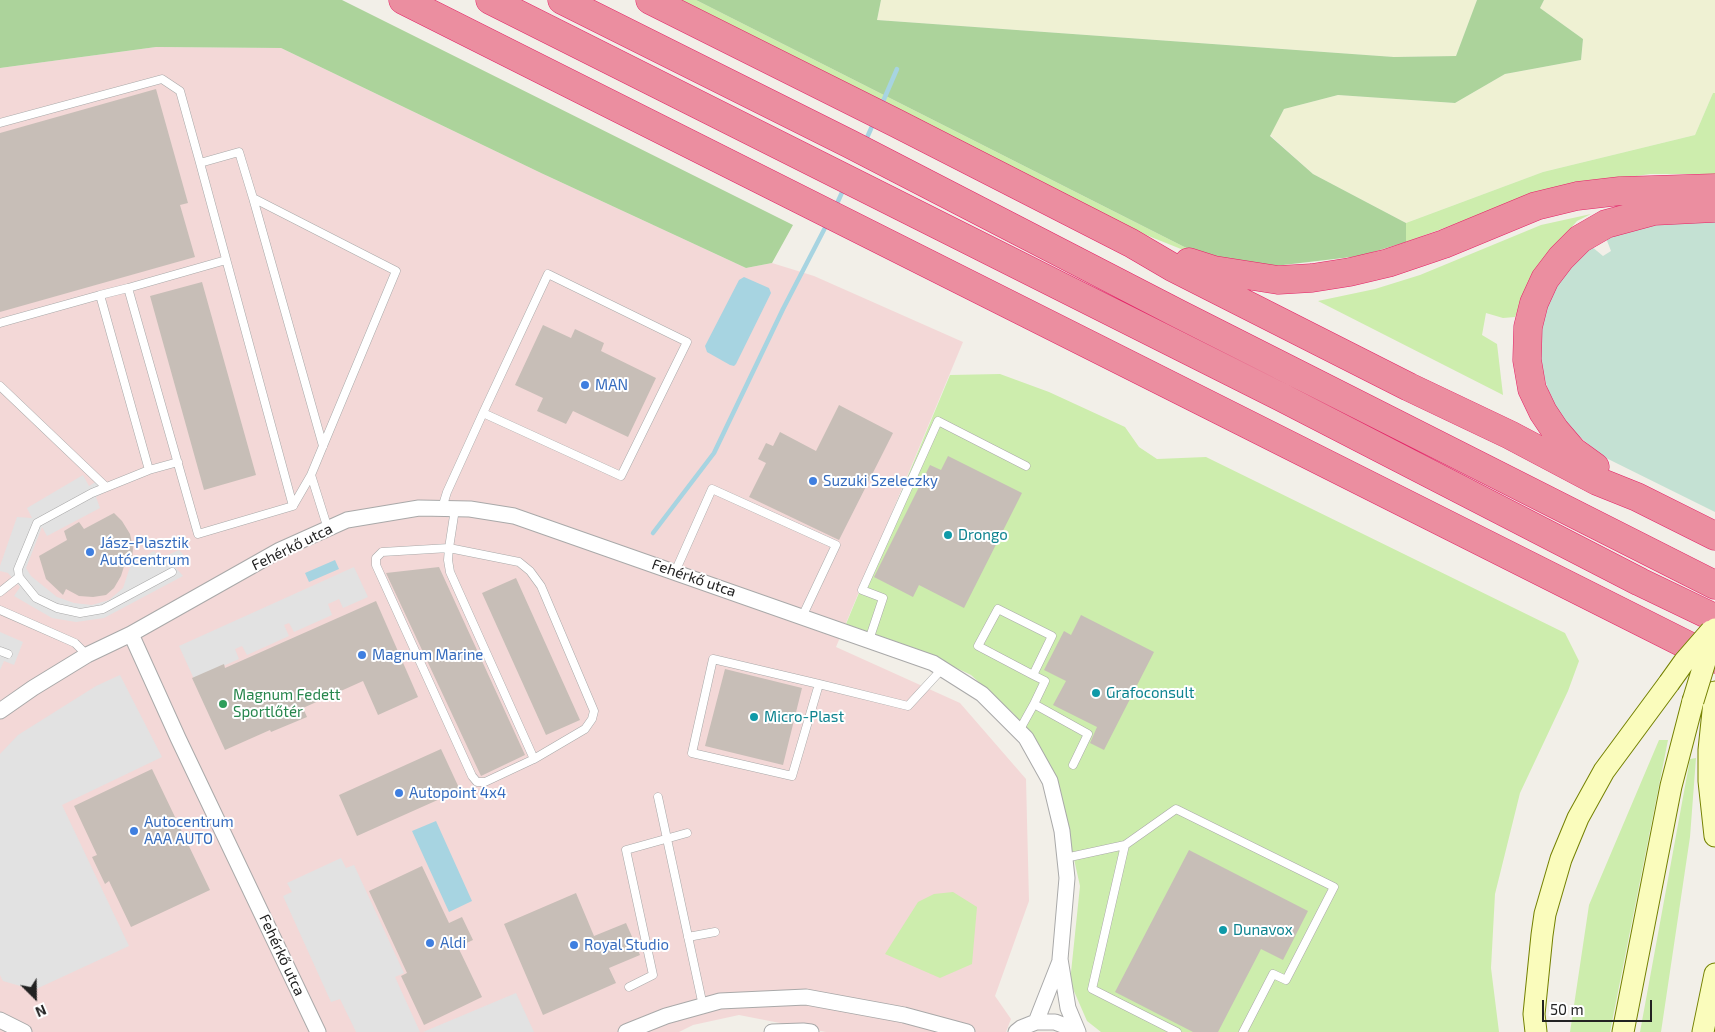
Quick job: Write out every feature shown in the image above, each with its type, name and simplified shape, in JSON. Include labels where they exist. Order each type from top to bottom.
[{"type":"highway","points":[[403,0],[1715,659]]},
{"type":"highway","points":[[490,0],[1281,396],[1640,582],[1715,618]]},
{"type":"highway","points":[[562,0],[850,144],[1179,314],[1715,585]]},
{"type":"highway","points":[[650,0],[896,123],[1130,243],[1172,267],[1409,387],[1510,435],[1597,481],[1637,497],[1715,536]]},
{"type":"highway","points":[[1130,243],[1214,270],[1278,280],[1312,278],[1388,263],[1444,244],[1536,206],[1578,196],[1620,191],[1715,188]]},
{"type":"highway","points":[[1637,497],[1573,451],[1543,412],[1532,389],[1526,360],[1528,327],[1534,303],[1545,279],[1561,258],[1580,240],[1606,224],[1654,211],[1715,208]]},
{"type":"main road","points":[[1536,1032],[1534,1014],[1545,914],[1561,859],[1578,818],[1604,771],[1684,662],[1715,628]]},
{"type":"main road","points":[[1623,1032],[1672,786],[1693,701],[1715,628]]},
{"type":"main road","points":[[1715,692],[1711,716],[1709,750],[1709,781],[1715,836]]},
{"type":"main road","points":[[1703,1032],[1715,974]]},
{"type":"street","name":"Fehérkő utca","points":[[0,711],[87,655],[131,634],[280,550],[347,520],[419,508],[470,509],[514,516],[933,663],[982,694],[1026,738],[1050,781],[1062,831],[1067,878],[1060,959]]},
{"type":"street","name":"Fehérkő utca","points":[[131,634],[178,738],[318,1032]]},
{"type":"street","points":[[1036,1022],[1060,959]]},
{"type":"street","points":[[1060,959],[1068,1008],[1076,1032]]},
{"type":"street","points":[[626,1032],[666,1016],[720,1001],[806,997],[904,1015],[967,1032]]},
{"type":"street","points":[[0,1020],[24,1032]]},
{"type":"street","points":[[1016,1032],[1036,1022],[1055,1022],[1076,1032]]},
{"type":"street","points":[[772,1032],[803,1030],[811,1032]]},
{"type":"lane","points":[[0,123],[162,79],[180,91],[293,506]]},
{"type":"lane","points":[[200,163],[239,152],[323,446]]},
{"type":"lane","points":[[128,288],[198,534],[293,506],[311,475],[396,271],[253,198]]},
{"type":"lane","points":[[0,323],[226,260]]},
{"type":"lane","points":[[483,413],[621,476],[687,342],[548,274],[483,413],[447,492],[449,509],[448,560],[450,572],[534,758]]},
{"type":"lane","points":[[100,295],[149,470]]},
{"type":"lane","points":[[0,386],[106,487]]},
{"type":"lane","points":[[869,640],[883,598],[862,590],[938,421],[1026,466]]},
{"type":"lane","points":[[172,572],[103,609],[80,614],[57,608],[36,598],[19,576],[18,569],[37,523],[92,493],[149,470],[178,462]]},
{"type":"lane","points":[[311,475],[328,529]]},
{"type":"lane","points":[[675,572],[712,489],[836,545],[802,617]]},
{"type":"lane","points":[[449,548],[519,562],[530,571],[541,586],[594,711],[592,719],[585,729],[534,758],[485,782],[477,782],[472,776],[376,566],[376,558],[382,552],[449,548]]},
{"type":"lane","points":[[0,592],[19,576]]},
{"type":"lane","points":[[1019,731],[1045,681],[1033,675],[978,646],[998,609],[1052,636],[1033,675]]},
{"type":"lane","points":[[0,610],[75,643],[87,655]]},
{"type":"lane","points":[[819,684],[792,776],[692,753],[713,659],[819,684],[908,706],[942,669]]},
{"type":"lane","points":[[1034,704],[1088,734],[1073,765]]},
{"type":"lane","points":[[658,797],[703,1006]]},
{"type":"lane","points":[[1065,858],[1125,844],[1176,809],[1334,887],[1286,980],[1273,974],[1243,1032]]},
{"type":"lane","points":[[629,986],[652,975],[626,850],[687,833]]},
{"type":"lane","points":[[1125,844],[1092,989],[1177,1032]]},
{"type":"lane","points":[[688,937],[715,932]]},
{"type":"shaded area","points":[[156,47],[281,48],[541,173],[746,268],[772,263],[814,276],[963,342],[836,647],[960,703],[1026,779],[1029,901],[995,996],[1011,1019],[1006,1032],[826,1032],[739,1015],[693,1025],[679,1032],[0,1032],[0,68]]},
{"type":"shaded area","points":[[83,475],[89,486],[97,481],[107,491],[96,497],[100,508],[47,536],[42,527],[26,568],[31,576],[57,597],[74,603],[92,605],[109,600],[123,588],[131,564],[154,551],[159,559],[179,550],[188,560],[176,568],[183,576],[104,618],[76,622],[52,618],[14,596],[20,587],[8,573],[0,571],[0,566],[17,517],[32,518],[27,508]]},
{"type":"shaded area","points":[[354,567],[368,597],[343,608],[339,599],[328,604],[332,615],[294,632],[289,623],[284,625],[289,636],[247,655],[242,646],[235,649],[239,659],[194,679],[179,646]]},
{"type":"shaded area","points":[[0,632],[23,642],[14,665],[4,661],[0,670]]},
{"type":"shaded area","points":[[120,675],[162,757],[62,805],[129,946],[34,990],[3,981],[0,975],[0,754],[18,735],[96,686]]},
{"type":"shaded area","points":[[341,858],[346,868],[354,865],[404,973],[395,977],[420,1032],[356,1032],[340,999],[331,1002],[283,896],[292,892],[287,883]]},
{"type":"shaded area","points":[[516,993],[534,1032],[423,1032]]},
{"type":"green space","points":[[0,0],[342,0],[793,225],[772,263],[746,268],[541,173],[281,48],[156,47],[0,68]]},
{"type":"green space","points":[[672,0],[696,0],[1216,263],[1136,231]]},
{"type":"green space","points":[[696,0],[881,0],[877,20],[1394,57],[1456,56],[1477,0],[1544,0],[1540,8],[1583,39],[1581,60],[1505,74],[1455,103],[1338,95],[1284,109],[1270,136],[1313,174],[1406,223],[1406,242],[1360,256],[1249,269],[1216,263]]},
{"type":"green space","points":[[881,0],[1477,0],[1456,56],[1394,57],[877,20]]},
{"type":"green space","points":[[1544,0],[1715,0],[1715,93],[1713,93],[1695,135],[1543,172],[1406,223],[1313,174],[1270,135],[1284,109],[1338,95],[1455,103],[1505,74],[1581,60],[1583,39],[1540,8]]},
{"type":"green space","points":[[1713,93],[1715,93],[1715,174],[1650,174],[1551,189],[1406,242],[1406,223],[1543,172],[1695,135]]},
{"type":"green space","points":[[1591,214],[1577,221],[1538,266],[1515,317],[1503,318],[1486,313],[1482,335],[1497,344],[1503,395],[1318,301],[1375,289],[1420,275],[1541,225]]},
{"type":"green space","points":[[1715,216],[1715,512],[1602,456],[1566,425],[1549,394],[1538,354],[1542,313],[1562,277],[1591,246],[1603,256],[1611,251],[1606,238],[1610,230]]},
{"type":"green space","points":[[1000,374],[1049,392],[1125,427],[1139,447],[1157,459],[1206,457],[1565,633],[1579,661],[1568,691],[1520,793],[1495,894],[1491,968],[1499,1032],[1101,1032],[1087,1021],[1070,982],[1080,886],[1057,783],[1014,714],[971,675],[917,649],[846,624],[950,375]]},
{"type":"green space","points":[[1659,740],[1668,740],[1610,1032],[1570,1032],[1589,905]]},
{"type":"green space","points":[[1696,758],[1690,837],[1661,1032],[1640,1032],[1690,759]]},
{"type":"green space","points":[[953,892],[977,907],[972,964],[940,978],[885,954],[918,902],[934,894]]},
{"type":"water","points":[[744,277],[769,288],[771,293],[734,366],[707,352],[705,346],[739,280]]},
{"type":"water","points":[[335,560],[339,569],[309,582],[305,573]]},
{"type":"water","points":[[436,821],[472,901],[449,912],[412,831]]},
{"type":"building","points":[[156,89],[188,203],[180,205],[195,257],[0,312],[0,133]]},
{"type":"building","points":[[202,282],[256,475],[204,490],[150,296]]},
{"type":"building","points":[[543,325],[571,338],[575,329],[604,343],[601,351],[656,378],[628,437],[573,411],[566,424],[537,411],[543,398],[515,385]]},
{"type":"building","name":"Suzuki Szeleczky","points":[[839,405],[893,433],[839,540],[749,497],[766,463],[758,459],[766,443],[773,446],[780,432],[816,451]]},
{"type":"building","name":"Drongo","points":[[948,456],[1022,493],[964,608],[919,585],[913,597],[874,577],[930,465],[941,470]]},
{"type":"building","name":"Jász-Plasztik Autócentrum","points":[[114,513],[122,521],[130,534],[133,548],[132,559],[127,557],[121,576],[114,588],[106,595],[93,597],[79,596],[66,589],[63,595],[46,579],[39,556],[67,540],[64,531],[79,522],[84,529]]},
{"type":"building","points":[[439,567],[525,755],[481,776],[386,573]]},
{"type":"building","points":[[516,578],[580,720],[546,735],[482,593]]},
{"type":"building","points":[[376,601],[418,697],[378,715],[363,681],[303,708],[307,717],[271,732],[270,730],[225,750],[192,678],[224,664],[225,668]]},
{"type":"building","name":"Grafoconsult","points":[[1081,615],[1154,652],[1104,750],[1090,743],[1097,727],[1053,705],[1066,681],[1044,670],[1064,631],[1071,635]]},
{"type":"building","name":"Micro-Plast","points":[[725,669],[802,688],[783,765],[705,746]]},
{"type":"building","name":"Autopoint 4x4","points":[[441,749],[460,790],[357,836],[339,795]]},
{"type":"building","name":"Autocentrum AAA AUTO","points":[[152,769],[210,890],[131,927],[109,881],[105,884],[92,857],[97,855],[74,806]]},
{"type":"building","name":"Dunavox","points":[[1189,850],[1308,911],[1283,960],[1261,949],[1218,1032],[1193,1032],[1115,992]]},
{"type":"building","name":"Aldi","points":[[422,866],[449,923],[462,917],[473,940],[458,947],[482,997],[424,1025],[401,976],[407,973],[369,891]]},
{"type":"building","name":"Royal Studio","points":[[576,893],[594,936],[626,923],[640,955],[609,968],[616,983],[543,1015],[504,924]]},
{"type":"waterway","points":[[881,106],[897,69]]},
{"type":"waterway","points":[[865,142],[874,122]]},
{"type":"waterway","points":[[835,208],[844,188]]},
{"type":"waterway","points":[[653,533],[714,453],[783,309],[827,224]]},
{"type":"place","name":"MAN","points":[[585,385]]},
{"type":"place","name":"Suzuki Szeleczky","points":[[813,481]]},
{"type":"place","name":"Drongo","points":[[948,535]]},
{"type":"place","name":"Jász-Plasztik Autócentrum","points":[[90,552]]},
{"type":"place","name":"Magnum Marine","points":[[362,655]]},
{"type":"place","name":"Grafoconsult","points":[[1096,693]]},
{"type":"place","name":"Magnum Fedett Sportlőtér","points":[[223,704]]},
{"type":"place","name":"Micro-Plast","points":[[754,717]]},
{"type":"place","name":"Autopoint 4x4","points":[[399,793]]},
{"type":"place","name":"Autocentrum AAA AUTO","points":[[134,831]]},
{"type":"place","name":"Dunavox","points":[[1223,930]]},
{"type":"place","name":"Aldi","points":[[430,943]]},
{"type":"place","name":"Royal Studio","points":[[574,945]]}]
